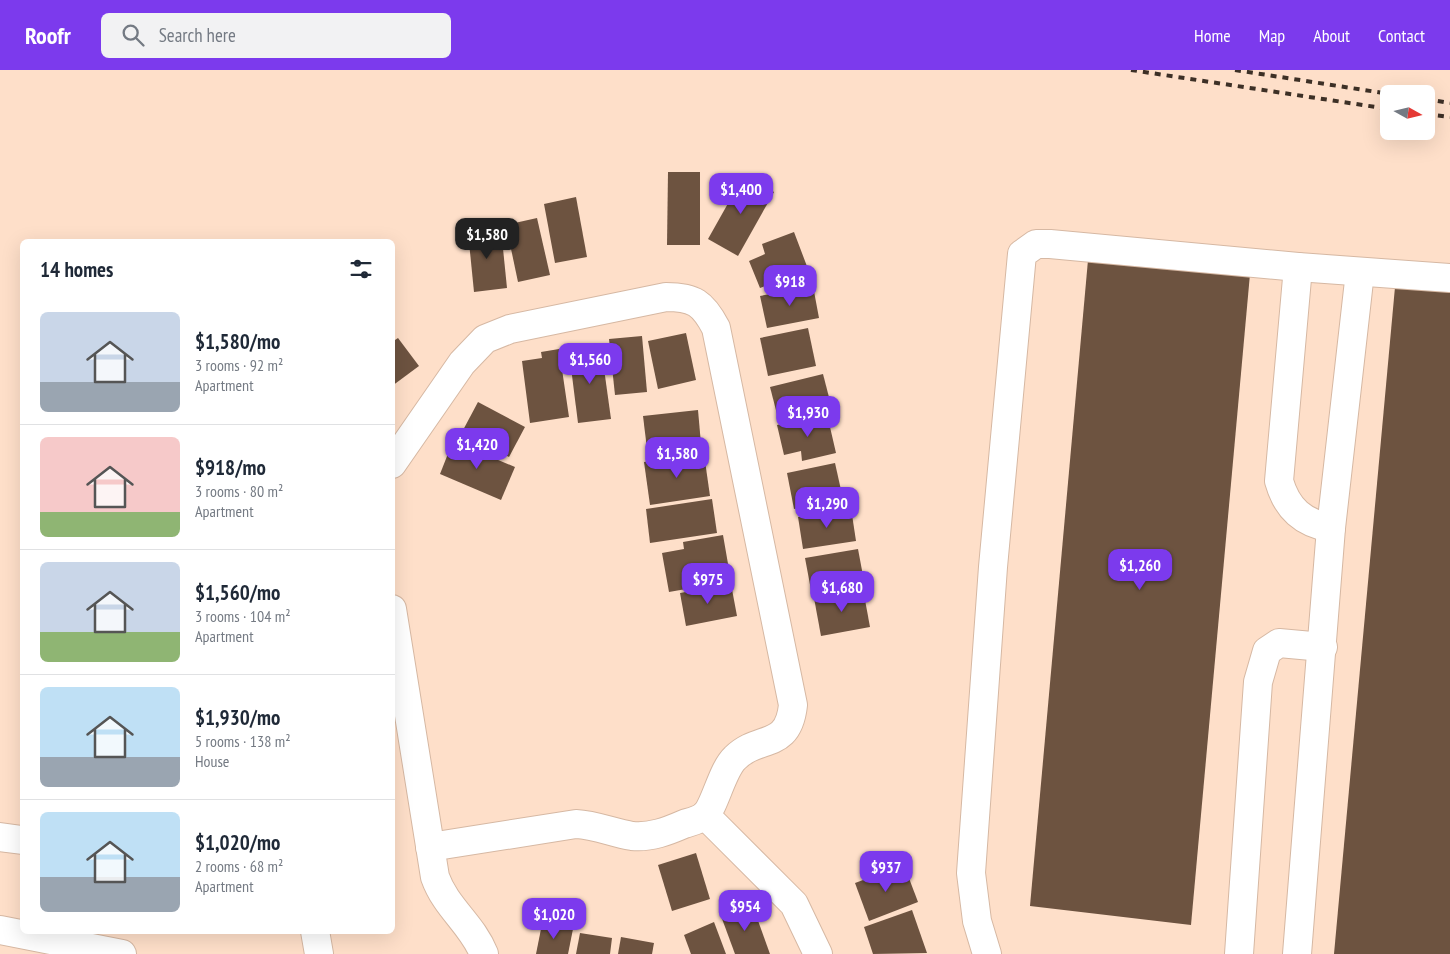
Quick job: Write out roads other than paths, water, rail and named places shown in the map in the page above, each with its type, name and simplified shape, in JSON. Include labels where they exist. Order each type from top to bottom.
[{"type":"lane","points":[[991,954],[977,921],[971,873],[992,567],[1022,254],[1036,244],[1050,244],[1298,267],[1450,278]]},
{"type":"lane","points":[[1298,267],[1280,482],[1284,498],[1297,515],[1320,526],[1331,528]]},
{"type":"lane","points":[[1297,954],[1331,528],[1360,272]]},
{"type":"lane","points":[[395,460],[462,363],[485,339],[510,329],[666,296],[685,297],[699,304],[709,314],[716,328],[793,705],[792,721],[774,740],[735,757],[705,815],[651,836],[632,836],[592,825],[576,824],[430,847]]},
{"type":"lane","points":[[395,628],[435,877],[441,894],[468,926],[484,954]]},
{"type":"lane","points":[[1239,954],[1258,682],[1267,651],[1279,643],[1323,647]]},
{"type":"lane","points":[[705,815],[794,904],[818,954]]},
{"type":"lane","points":[[0,837],[20,840]]},
{"type":"lane","points":[[0,930],[85,950],[122,954]]},
{"type":"lane","points":[[315,934],[318,954]]},
{"type":"railway","points":[[1131,70],[1380,108]]},
{"type":"railway","points":[[1235,70],[1380,92]]},
{"type":"railway","points":[[1435,100],[1450,103]]},
{"type":"railway","points":[[1435,115],[1450,117]]}]
